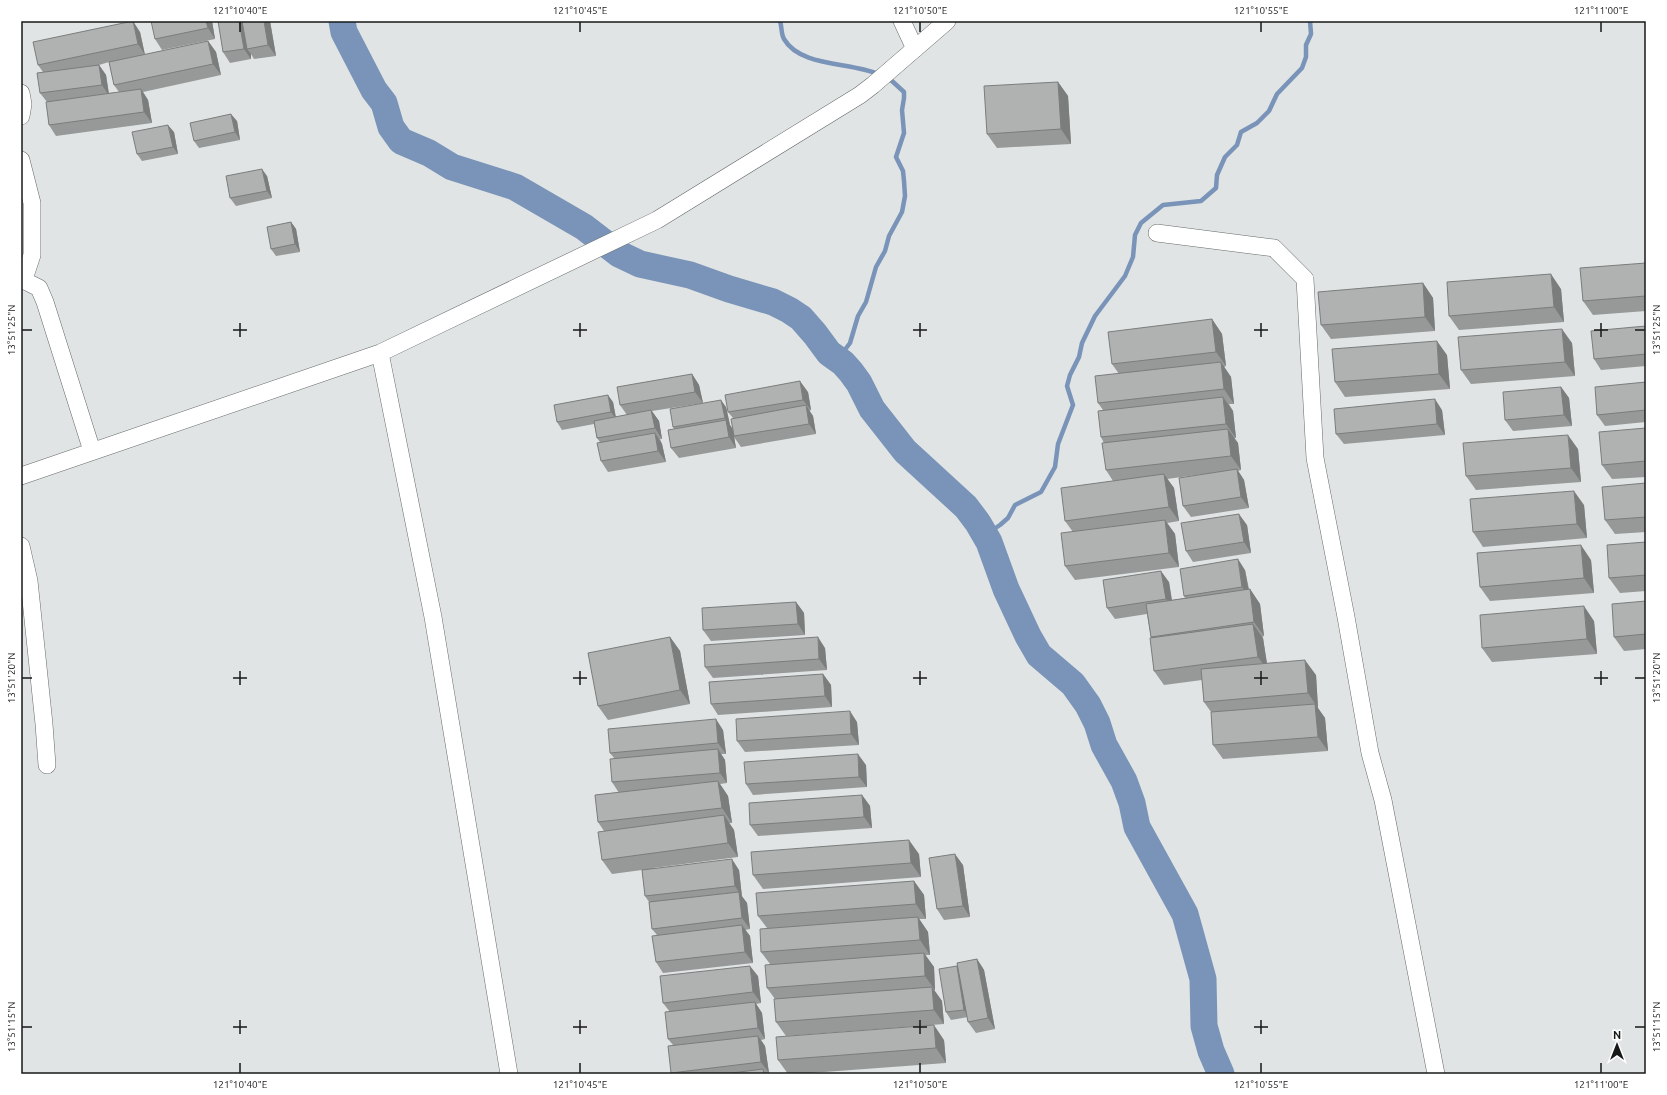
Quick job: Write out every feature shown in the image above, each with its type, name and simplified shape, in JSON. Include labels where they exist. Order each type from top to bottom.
[{"type":"street","points":[[902,21],[914,49]]},
{"type":"street","points":[[21,476],[380,353],[633,232],[675,210],[873,86],[947,21]]},
{"type":"street","points":[[21,93],[23,104],[21,116]]},
{"type":"street","points":[[21,160],[32,203],[32,255],[22,279],[39,288],[45,302],[92,452]]},
{"type":"street","points":[[1157,233],[1274,248],[1306,279],[1315,458],[1345,610],[1370,753],[1383,800],[1436,1074]]},
{"type":"street","points":[[380,353],[433,617],[509,1074]]},
{"type":"street","points":[[21,546],[29,581],[47,765]]},
{"type":"building","points":[[133,21],[138,44],[38,65],[33,42]]},
{"type":"building","points":[[151,21],[206,21],[208,28],[155,39]]},
{"type":"building","points":[[218,21],[239,21],[244,49],[223,52]]},
{"type":"building","points":[[242,21],[264,21],[268,45],[247,49]]},
{"type":"building","points":[[208,41],[213,64],[114,85],[109,62]]},
{"type":"building","points":[[99,65],[102,85],[40,93],[37,73]]},
{"type":"building","points":[[1058,82],[1061,129],[987,134],[984,86]]},
{"type":"building","points":[[141,89],[144,112],[49,125],[46,102]]},
{"type":"building","points":[[231,114],[235,132],[194,141],[190,123]]},
{"type":"building","points":[[168,125],[173,147],[137,154],[132,132]]},
{"type":"building","points":[[262,169],[267,191],[230,198],[226,176]]},
{"type":"building","points":[[291,222],[295,244],[271,249],[267,227]]},
{"type":"building","points":[[1646,263],[1646,296],[1583,301],[1580,268]]},
{"type":"building","points":[[1551,274],[1554,307],[1449,316],[1447,282]]},
{"type":"building","points":[[1423,283],[1425,317],[1321,325],[1318,292]]},
{"type":"building","points":[[1212,319],[1216,352],[1112,364],[1108,332]]},
{"type":"building","points":[[1646,326],[1646,354],[1594,359],[1591,331]]},
{"type":"building","points":[[1562,329],[1565,362],[1461,370],[1458,337]]},
{"type":"building","points":[[1437,341],[1439,374],[1335,382],[1332,349]]},
{"type":"building","points":[[1221,362],[1224,389],[1098,403],[1095,376]]},
{"type":"building","points":[[692,374],[695,392],[620,405],[617,387]]},
{"type":"building","points":[[800,381],[803,400],[728,412],[725,395]]},
{"type":"building","points":[[1646,382],[1646,410],[1597,415],[1595,387]]},
{"type":"building","points":[[1561,387],[1564,415],[1505,420],[1503,392]]},
{"type":"building","points":[[608,395],[611,412],[557,422],[554,405]]},
{"type":"building","points":[[1223,397],[1226,424],[1101,437],[1098,411]]},
{"type":"building","points":[[1435,399],[1437,424],[1336,434],[1334,409]]},
{"type":"building","points":[[721,400],[725,418],[673,427],[670,409]]},
{"type":"building","points":[[806,405],[809,424],[734,436],[731,419]]},
{"type":"building","points":[[651,410],[655,428],[597,438],[594,421]]},
{"type":"building","points":[[726,420],[729,437],[671,448],[668,430]]},
{"type":"building","points":[[1646,428],[1646,461],[1602,465],[1599,432]]},
{"type":"building","points":[[1228,429],[1231,456],[1106,470],[1102,443]]},
{"type":"building","points":[[655,433],[658,451],[601,461],[597,443]]},
{"type":"building","points":[[1568,435],[1571,468],[1466,476],[1463,443]]},
{"type":"building","points":[[1237,469],[1241,497],[1183,506],[1179,478]]},
{"type":"building","points":[[1164,474],[1169,507],[1065,521],[1061,488]]},
{"type":"building","points":[[1646,483],[1646,517],[1605,520],[1602,487]]},
{"type":"building","points":[[1574,491],[1577,524],[1473,532],[1470,499]]},
{"type":"building","points":[[1239,514],[1244,542],[1186,551],[1181,523]]},
{"type":"building","points":[[1165,520],[1169,553],[1065,566],[1061,533]]},
{"type":"building","points":[[1646,542],[1646,575],[1609,578],[1607,545]]},
{"type":"building","points":[[1581,545],[1584,578],[1480,587],[1477,553]]},
{"type":"building","points":[[1238,559],[1242,587],[1184,596],[1180,569]]},
{"type":"building","points":[[1161,571],[1166,599],[1107,608],[1103,580]]},
{"type":"building","points":[[1250,589],[1254,622],[1151,637],[1146,604]]},
{"type":"building","points":[[1646,601],[1646,634],[1614,637],[1612,604]]},
{"type":"building","points":[[796,602],[798,624],[703,630],[702,608]]},
{"type":"building","points":[[1584,606],[1587,639],[1482,648],[1480,615]]},
{"type":"building","points":[[1253,624],[1258,657],[1154,671],[1150,638]]},
{"type":"building","points":[[670,637],[680,690],[598,706],[588,653]]},
{"type":"building","points":[[818,637],[819,659],[705,667],[704,645]]},
{"type":"building","points":[[1305,660],[1308,693],[1204,702],[1201,669]]},
{"type":"building","points":[[823,674],[825,696],[711,704],[709,682]]},
{"type":"building","points":[[1315,704],[1318,737],[1213,745],[1211,712]]},
{"type":"building","points":[[850,711],[851,734],[737,741],[736,719]]},
{"type":"building","points":[[716,719],[718,743],[610,753],[608,729]]},
{"type":"building","points":[[718,749],[720,773],[612,782],[610,759]]},
{"type":"building","points":[[858,754],[859,777],[746,784],[744,762]]},
{"type":"building","points":[[718,781],[722,808],[598,822],[595,795]]},
{"type":"building","points":[[862,795],[864,817],[750,825],[749,803]]},
{"type":"building","points":[[724,815],[728,843],[602,860],[598,832]]},
{"type":"building","points":[[909,840],[911,863],[753,875],[751,852]]},
{"type":"building","points":[[955,854],[963,906],[937,909],[929,858]]},
{"type":"building","points":[[732,859],[735,886],[645,896],[642,870]]},
{"type":"building","points":[[914,881],[916,904],[758,916],[756,893]]},
{"type":"building","points":[[739,892],[742,918],[652,929],[649,902]]},
{"type":"building","points":[[918,917],[920,940],[761,952],[760,929]]},
{"type":"building","points":[[742,925],[745,952],[656,962],[652,936]]},
{"type":"building","points":[[924,953],[925,976],[767,988],[765,965]]},
{"type":"building","points":[[977,959],[988,1018],[968,1022],[957,963]]},
{"type":"building","points":[[750,966],[753,992],[663,1003],[660,976]]},
{"type":"building","points":[[957,966],[964,1010],[946,1012],[939,969]]},
{"type":"building","points":[[932,987],[934,1010],[776,1022],[774,999]]},
{"type":"building","points":[[755,1002],[758,1028],[668,1039],[665,1012]]},
{"type":"building","points":[[934,1025],[936,1048],[778,1060],[776,1037]]},
{"type":"building","points":[[758,1036],[761,1062],[671,1073],[668,1046]]},
{"type":"building","points":[[763,1069],[764,1074],[724,1074]]},
{"type":"waterway","points":[[342,21],[344,32],[374,90],[384,103],[391,127],[401,141],[429,153],[452,167],[515,187],[584,227],[619,254],[640,264],[690,275],[729,289],[773,302],[789,310],[801,318],[829,353],[843,363],[851,372],[859,383],[872,409],[905,451],[966,507],[978,523],[989,542],[1006,589],[1028,636],[1039,655],[1073,684],[1088,705],[1097,723],[1104,745],[1124,781],[1132,803],[1137,827],[1185,914],[1203,979],[1204,1026],[1211,1051],[1221,1074]]},
{"type":"waterway","points":[[780,21],[784,39],[792,48],[802,55],[867,70],[878,74]]},
{"type":"waterway","points":[[985,535],[1008,518],[1015,505],[1041,492],[1055,467],[1058,444],[1073,405],[1067,386],[1070,375],[1079,357],[1082,343],[1095,316],[1125,276],[1133,257],[1135,235],[1141,223],[1163,205],[1201,201],[1216,188],[1217,175],[1225,157],[1237,145],[1241,132],[1257,123],[1269,111],[1277,94],[1302,68],[1306,57],[1306,45],[1311,34],[1310,21]]},
{"type":"waterway","points":[[838,359],[850,343],[858,316],[866,302],[876,267],[885,251],[889,236],[902,212],[905,196],[903,171],[896,157],[904,133],[902,110],[904,92],[887,78]]}]
